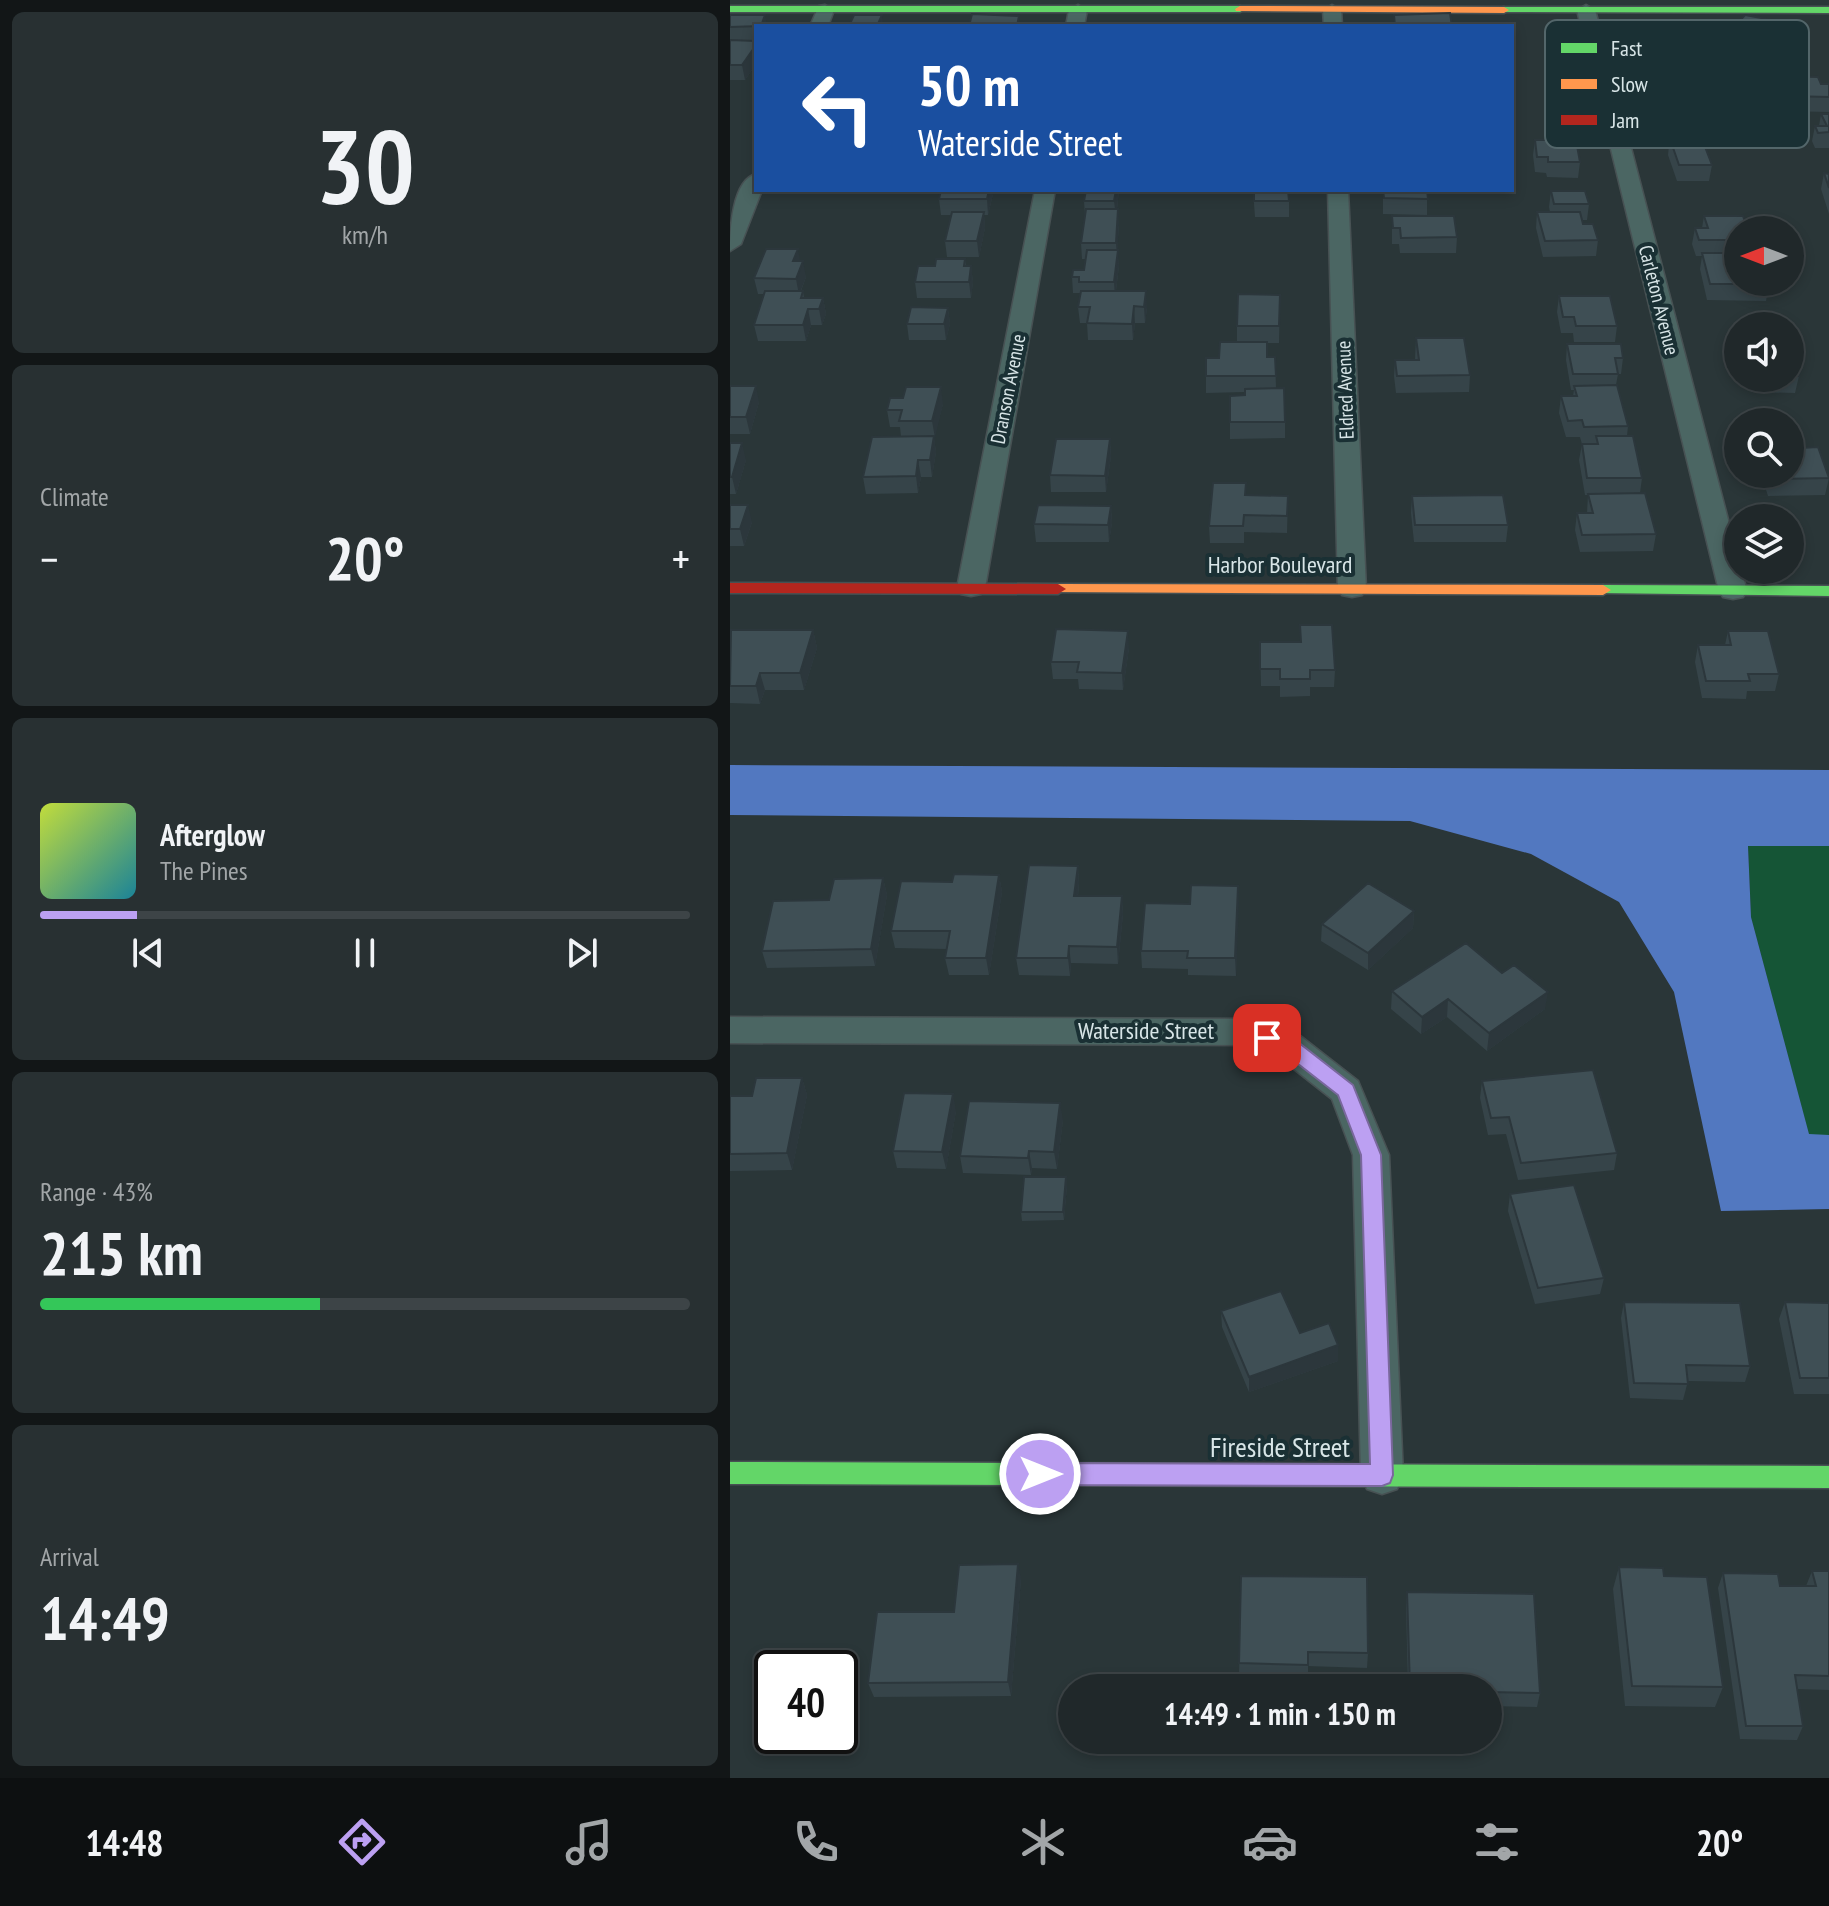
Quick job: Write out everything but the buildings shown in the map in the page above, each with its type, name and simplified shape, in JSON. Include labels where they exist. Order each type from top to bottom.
[{"type":"street","points":[[730,9],[822,18],[1332,18],[1586,10],[1829,10]]},
{"type":"street","name":"Carleton Avenue","points":[[1586,10],[1589,20]]},
{"type":"street","name":"Carleton Avenue","points":[[1621,148],[1733,591]]},
{"type":"street","points":[[730,244],[754,185]]},
{"type":"street","name":"Dranson Avenue","points":[[971,588],[1045,192]]},
{"type":"street","name":"Eldred Avenue","points":[[1338,192],[1352,589]]},
{"type":"street","name":"Harbor Boulevard","points":[[730,588],[1829,591]]},
{"type":"street","name":"Waterside Street","points":[[730,1030],[1247,1032],[1287,1044],[1346,1091],[1371,1155],[1382,1475]]},
{"type":"street","name":"Fireside Street","points":[[730,1473],[1829,1477]]},
{"type":"green space","points":[[1748,845],[1829,846],[1829,1135],[1809,1135],[1751,917]]},
{"type":"water","points":[[730,765],[1829,770],[1829,846],[1748,846],[1751,917],[1809,1134],[1829,1135],[1829,1209],[1721,1211],[1674,992],[1619,902],[1531,854],[1410,821],[730,815]]},
{"type":"traffic: fast","points":[[730,9],[1240,9]]},
{"type":"traffic: fast","points":[[1504,10],[1829,10]]},
{"type":"traffic: fast","points":[[1603,590],[1829,591]]},
{"type":"traffic: fast","points":[[730,1473],[1829,1477]]},
{"type":"traffic: slow","points":[[1240,9],[1504,10]]},
{"type":"traffic: slow","points":[[1058,589],[1603,590]]},
{"type":"traffic: jam","points":[[730,588],[1058,589]]},
{"type":"route","points":[[1040,1474],[1382,1475],[1371,1155],[1346,1091],[1287,1044],[1267,1038]]}]
